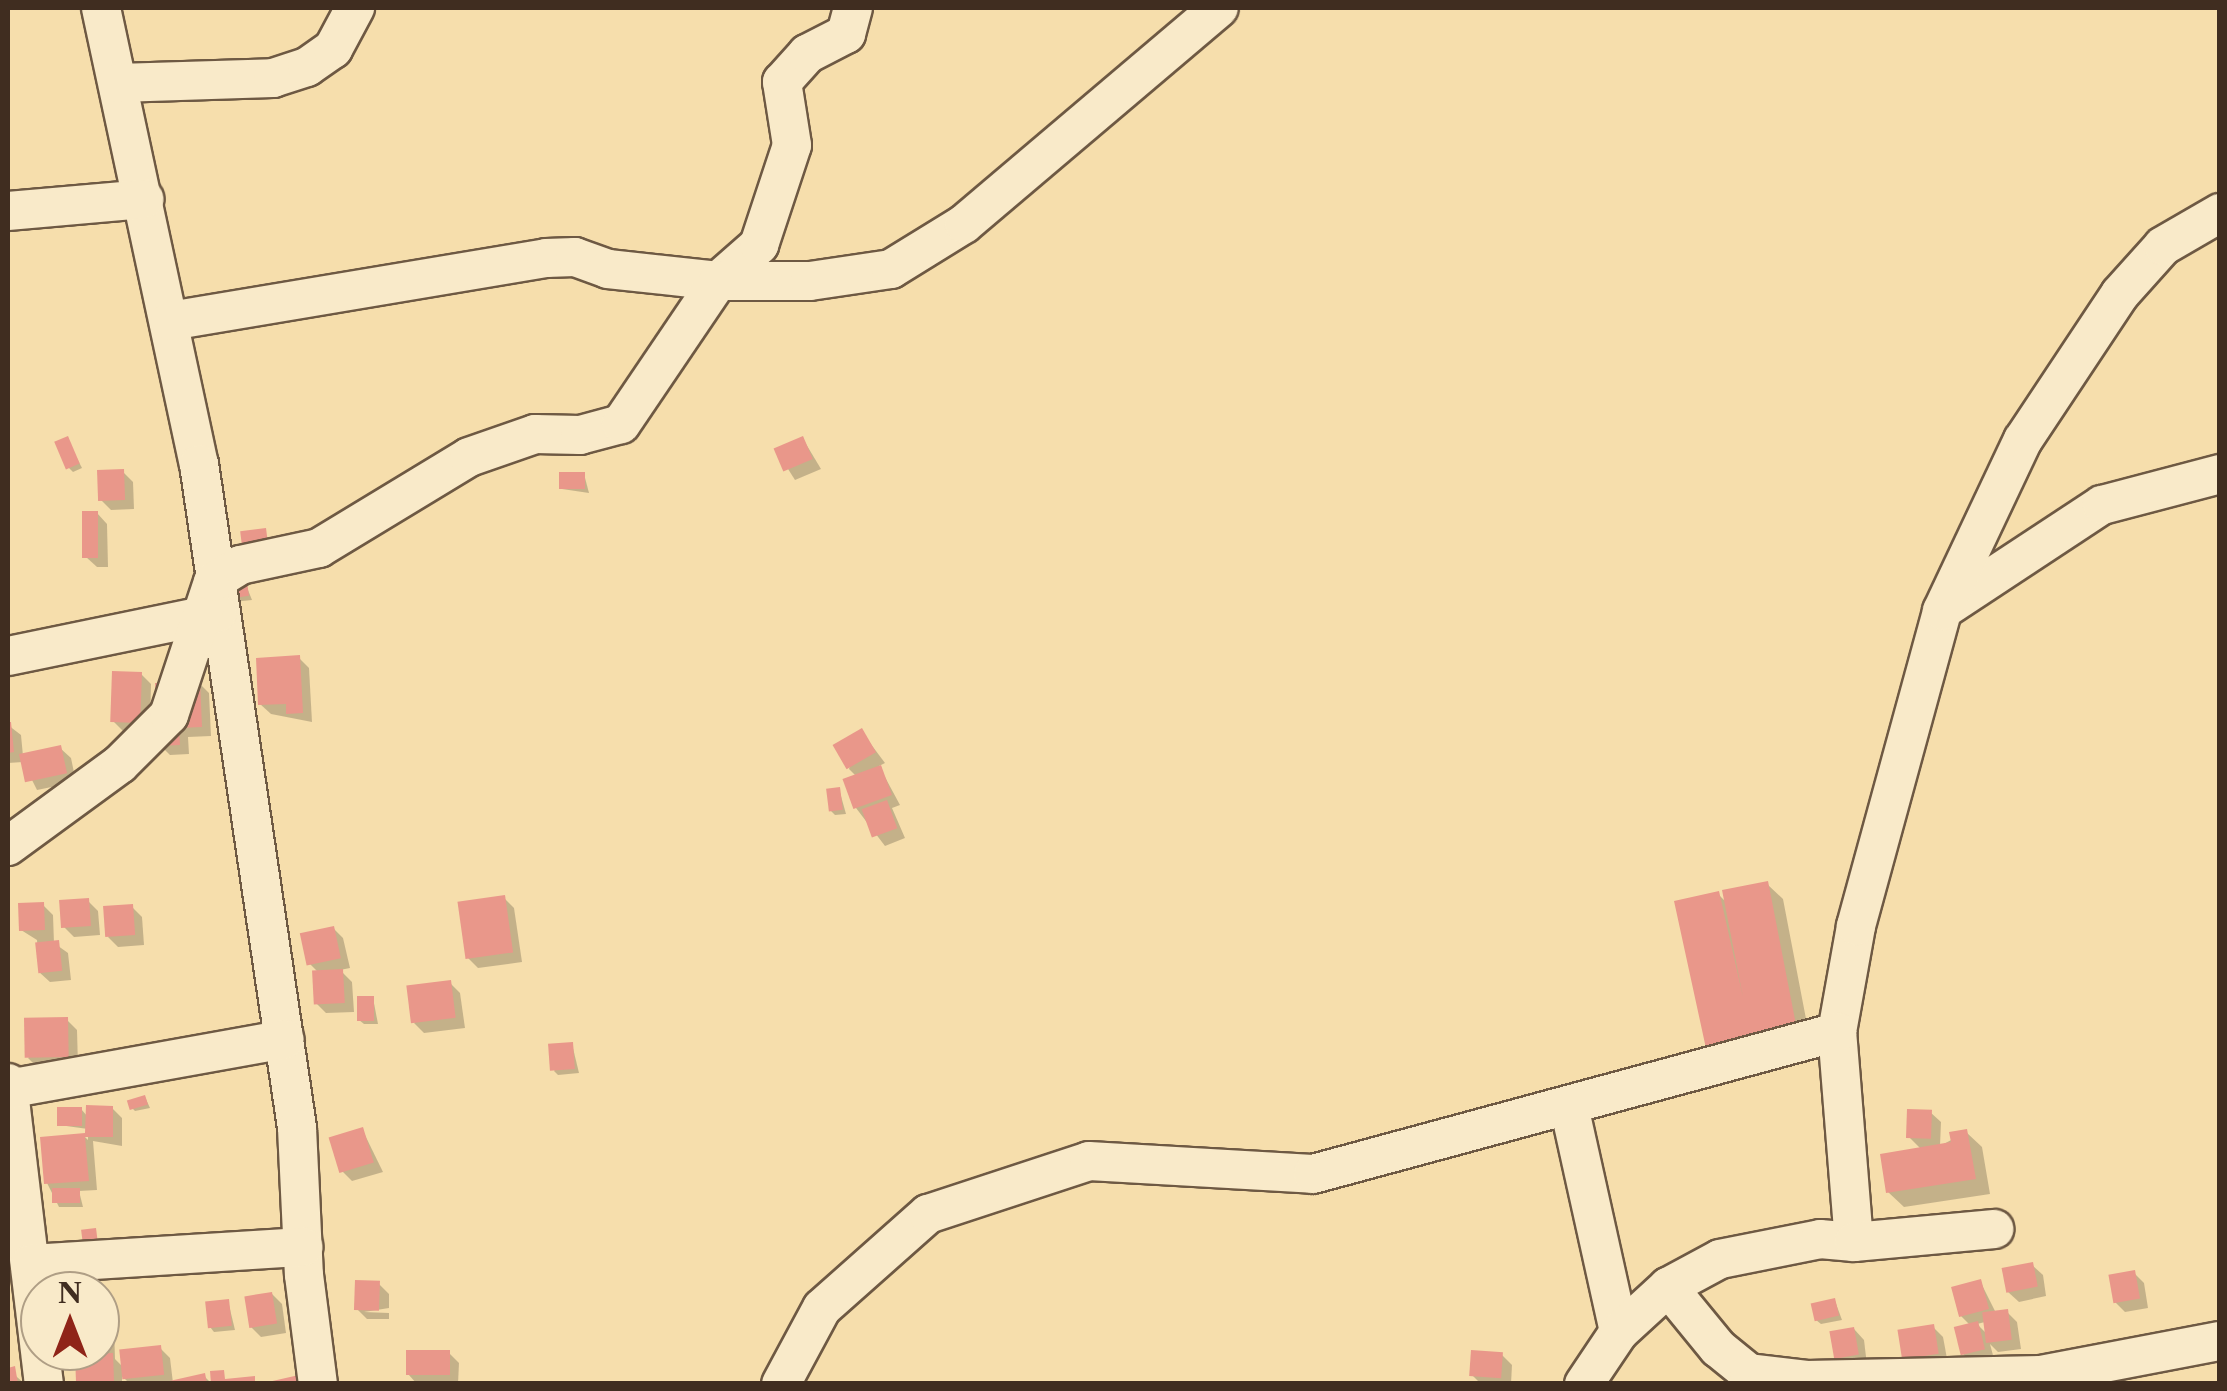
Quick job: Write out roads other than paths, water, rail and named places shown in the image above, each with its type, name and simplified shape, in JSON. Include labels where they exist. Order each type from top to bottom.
[{"type":"street","points":[[101,8],[170,321],[211,604],[285,1038],[318,1384]]},
{"type":"street","points":[[118,84],[273,78],[308,67],[333,49],[355,8]]},
{"type":"street","points":[[8,846],[120,764],[169,715],[211,604],[240,565],[320,548],[469,457],[535,434],[580,435],[621,424],[718,281],[758,244],[792,145],[782,82],[807,54],[846,34],[854,8]]},
{"type":"street","points":[[170,321],[546,258],[575,257],[608,269],[718,281],[810,281],[891,269],[964,224],[1218,8]]},
{"type":"street","points":[[8,211],[144,199]]},
{"type":"street","points":[[1854,1242],[1837,1032],[1856,926],[1942,610],[2024,440],[2120,294],[2163,246],[2220,213]]},
{"type":"street","points":[[1942,610],[2102,505],[2220,474]]},
{"type":"street","points":[[8,656],[211,604]]},
{"type":"street","points":[[781,1384],[822,1308],[928,1214],[1089,1161],[1313,1174],[1837,1032]]},
{"type":"street","points":[[23,1271],[8,1087],[285,1038]]},
{"type":"street","points":[[1569,1106],[1620,1332]]},
{"type":"street","points":[[1584,1384],[1620,1332],[1668,1287],[1720,1259],[1820,1239],[1854,1242],[1994,1229]]},
{"type":"street","points":[[120,1273],[302,1247]]},
{"type":"street","points":[[1668,1287],[1718,1348],[1749,1372],[1808,1380],[2041,1376],[2176,1368],[2220,1342]]}]
